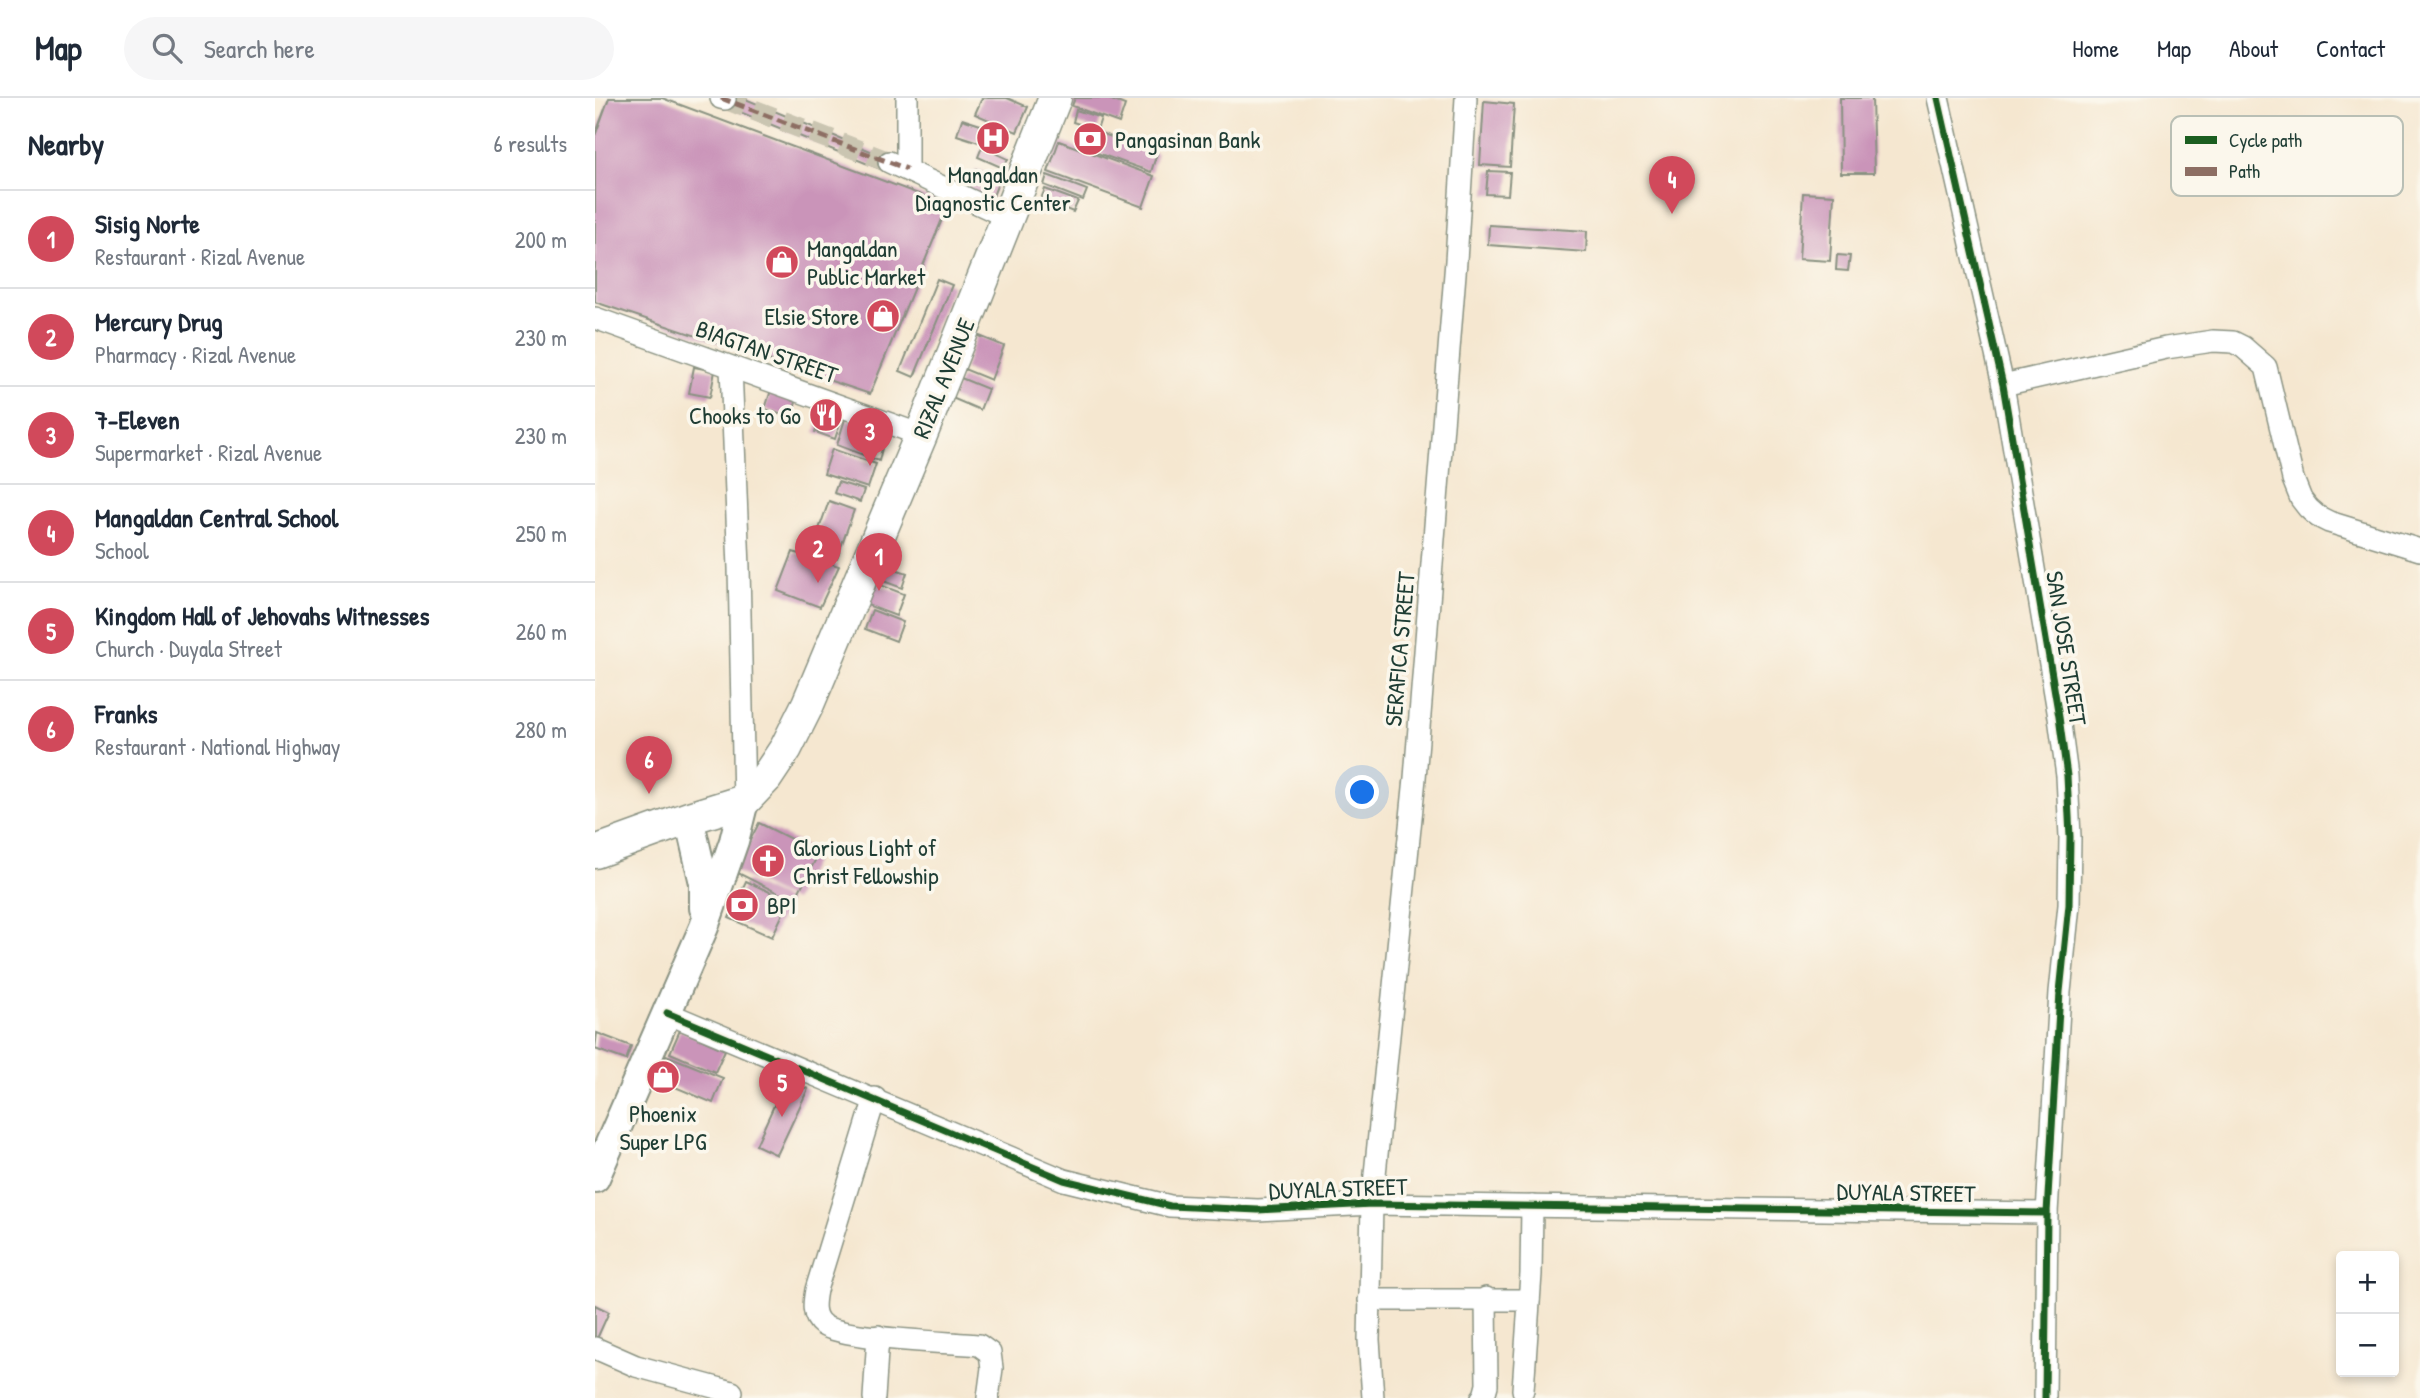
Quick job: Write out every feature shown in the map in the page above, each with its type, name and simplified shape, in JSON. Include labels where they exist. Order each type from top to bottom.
[{"type":"highway","name":"RIZAL AVENUE","points":[[744,801],[766,778],[786,748],[809,704],[921,435],[1055,98]]},
{"type":"highway","points":[[595,852],[744,801]]},
{"type":"main road","points":[[595,1178],[704,927],[734,841],[744,801]]},
{"type":"main road","points":[[689,818],[704,883],[704,927]]},
{"type":"street","points":[[907,98],[898,166],[1009,218]]},
{"type":"street","name":"SERAFICA STREET","points":[[1373,1398],[1369,1300],[1372,1204],[1415,778],[1456,261],[1466,98]]},
{"type":"street","name":"SAN JOSE STREET","points":[[1938,98],[2003,385],[2054,682],[2067,776],[2069,905],[2060,992],[2047,1213],[2045,1398]]},
{"type":"street","name":"BIAGTAN STREET","points":[[595,318],[921,435]]},
{"type":"street","points":[[2003,385],[2166,348],[2213,341],[2233,342],[2243,347],[2266,368],[2293,479],[2308,508],[2329,522],[2420,550]]},
{"type":"street","points":[[731,367],[744,801]]},
{"type":"street","name":"DUYALA STREET","points":[[667,1013],[875,1098],[1064,1180],[1171,1206],[1258,1210],[1372,1204],[2047,1213]]},
{"type":"street","points":[[875,1098],[813,1303],[815,1315],[820,1323],[848,1334],[979,1345],[990,1353],[992,1360],[988,1398]]},
{"type":"street","points":[[1524,1390],[1532,1206]]},
{"type":"street","points":[[1482,1398],[1487,1385],[1486,1298]]},
{"type":"street","points":[[1369,1300],[1529,1300]]},
{"type":"street","points":[[874,1398],[879,1336]]},
{"type":"street","points":[[595,1348],[636,1366],[732,1392]]},
{"type":"building","name":"Mangaldan Public Market","points":[[609,98],[662,98],[948,205],[870,394],[595,302],[595,136]]},
{"type":"building","points":[[726,98],[743,98],[890,159],[885,171],[723,105]]},
{"type":"building","points":[[982,98],[1007,98],[1028,107],[1017,132],[975,114]]},
{"type":"building","points":[[1075,98],[1106,98],[1125,105],[1119,123],[1072,106]]},
{"type":"building","points":[[1840,98],[1872,98],[1874,173],[1841,173]]},
{"type":"building","points":[[1484,101],[1514,104],[1510,167],[1480,165]]},
{"type":"building","points":[[1076,110],[1101,118],[1097,130],[1073,122]]},
{"type":"building","points":[[962,119],[1002,132],[997,148],[957,135]]},
{"type":"building","points":[[1086,128],[1157,153],[1151,172],[1080,147]]},
{"type":"building","points":[[1059,141],[1154,176],[1143,207],[1048,172]]},
{"type":"building","points":[[982,147],[1008,159],[1003,168],[978,157]]},
{"type":"building","points":[[976,169],[1000,178],[991,201],[967,192]]},
{"type":"building","points":[[1488,171],[1510,172],[1508,195],[1486,194]]},
{"type":"building","points":[[1047,175],[1087,190],[1083,200],[1044,185]]},
{"type":"building","points":[[1045,189],[1078,201],[1073,212],[1041,199]]},
{"type":"building","points":[[1803,193],[1834,195],[1830,261],[1799,259]]},
{"type":"building","points":[[1489,225],[1587,231],[1586,252],[1488,245]]},
{"type":"building","points":[[1837,255],[1850,256],[1848,271],[1836,270]]},
{"type":"building","points":[[937,279],[952,285],[914,377],[900,371]]},
{"type":"building","points":[[977,335],[1004,346],[991,380],[964,369]]},
{"type":"building","points":[[694,367],[715,371],[710,397],[689,393]]},
{"type":"building","points":[[961,378],[988,389],[980,410],[952,398]]},
{"type":"building","points":[[771,390],[797,399],[791,418],[765,409]]},
{"type":"building","points":[[822,410],[842,417],[835,439],[815,432]]},
{"type":"building","points":[[845,419],[878,430],[884,440],[879,461],[837,445]]},
{"type":"building","points":[[832,449],[876,464],[868,488],[824,474]]},
{"type":"building","points":[[838,482],[864,490],[860,502],[834,493]]},
{"type":"building","points":[[829,501],[854,510],[837,558],[812,549]]},
{"type":"building","points":[[793,552],[839,566],[820,607],[778,591]]},
{"type":"building","points":[[883,565],[907,573],[902,588],[878,579]]},
{"type":"building","points":[[875,583],[904,594],[896,616],[867,605]]},
{"type":"building","points":[[872,610],[903,622],[896,641],[865,629]]},
{"type":"building","points":[[759,823],[819,853],[794,901],[734,871]]},
{"type":"building","points":[[746,881],[789,901],[772,937],[729,918]]},
{"type":"building","points":[[680,1030],[725,1050],[715,1072],[670,1053]]},
{"type":"building","points":[[597,1033],[631,1046],[626,1060],[595,1049]]},
{"type":"building","points":[[666,1055],[723,1078],[713,1103],[656,1079]]},
{"type":"building","points":[[786,1079],[808,1089],[777,1155],[756,1145]]},
{"type":"building","points":[[595,1305],[609,1312],[595,1343]]},
{"type":"tunnel","points":[[725,99],[889,162]]},
{"type":"marked path","points":[[721,98],[907,169]]},
{"type":"cycle path","points":[[1938,98],[2003,385],[2067,776],[2069,905],[2060,992],[2047,1213],[2045,1398]]},
{"type":"cycle path","points":[[667,1013],[1064,1180],[1170,1206],[1258,1210],[1372,1204],[2047,1213]]},
{"type":"place","name":"Mangaldan Diagnostic Center","points":[[993,138]]},
{"type":"place","name":"Pangasinan Bank","points":[[1090,139]]},
{"type":"place","name":"Mangaldan Central School","points":[[1672,214]]},
{"type":"place","name":"Mangaldan Public Market","points":[[782,262]]},
{"type":"place","name":"Elsie Store","points":[[883,316]]},
{"type":"place","name":"Chooks to Go","points":[[826,415]]},
{"type":"place","name":"7-Eleven","points":[[870,466]]},
{"type":"place","name":"Mercury Drug","points":[[818,583]]},
{"type":"place","name":"Sisig Norte","points":[[879,591]]},
{"type":"place","name":"Franks","points":[[649,794]]},
{"type":"place","name":"Glorious Light of Christ Fellowship","points":[[768,861]]},
{"type":"place","name":"BPI","points":[[742,905]]},
{"type":"place","name":"Phoenix Super LPG","points":[[663,1077]]},
{"type":"place","name":"Kingdom Hall of Jehovahs Witnesses","points":[[782,1117]]}]
